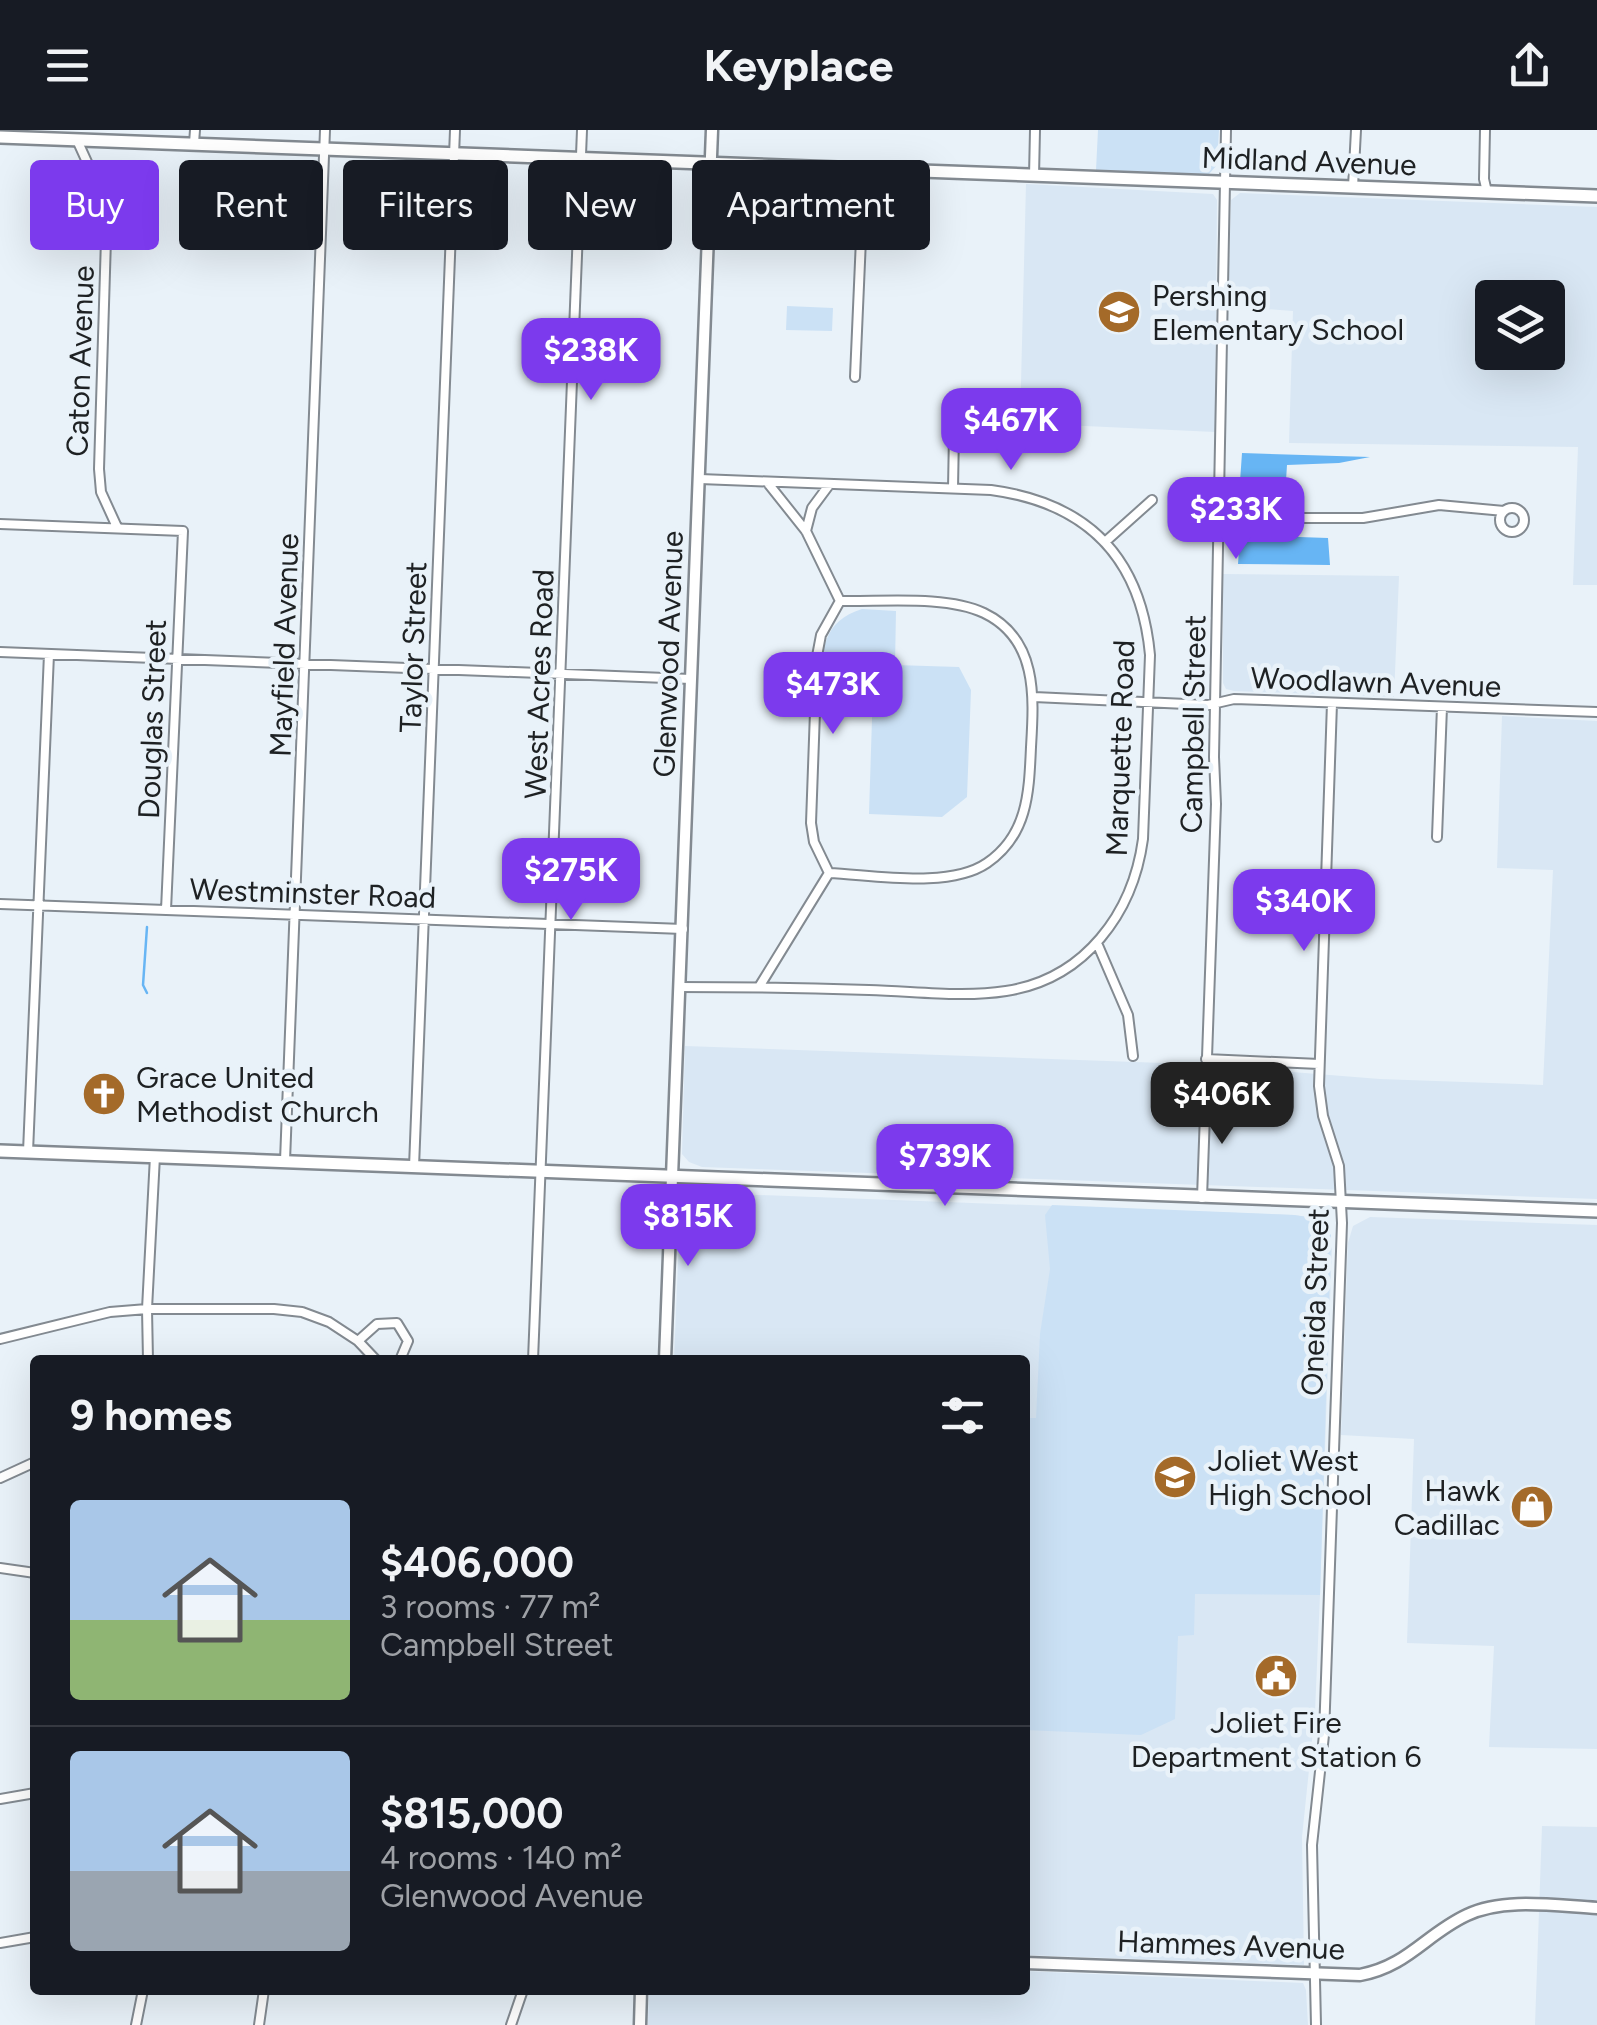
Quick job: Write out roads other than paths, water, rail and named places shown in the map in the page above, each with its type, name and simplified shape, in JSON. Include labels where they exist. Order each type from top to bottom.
[{"type":"main road","name":"Midland Avenue","points":[[0,137],[195,137],[324,148],[692,163]]},
{"type":"main road","name":"Midland Avenue","points":[[930,172],[1597,196]]},
{"type":"main road","points":[[0,1151],[1597,1211]]},
{"type":"street","name":"Mayfield Avenue","points":[[285,1161],[325,130]]},
{"type":"street","name":"Taylor Street","points":[[414,1166],[455,130]]},
{"type":"street","name":"West Acres Road","points":[[533,1355],[582,130]]},
{"type":"street","name":"Glenwood Avenue","points":[[711,160],[712,130]]},
{"type":"street","points":[[1034,176],[1035,130]]},
{"type":"street","name":"Campbell Street","points":[[1202,1198],[1226,130]]},
{"type":"street","points":[[1354,187],[1356,130]]},
{"type":"street","points":[[1486,130],[1487,192]]},
{"type":"street","name":"Caton Avenue","points":[[68,136],[107,206],[99,469],[101,492],[117,527]]},
{"type":"street","name":"Glenwood Avenue","points":[[665,1355],[708,250]]},
{"type":"street","points":[[855,377],[861,250]]},
{"type":"street","points":[[953,488],[954,434]]},
{"type":"street","name":"Marquette Road","points":[[679,987],[1009,991],[1062,971],[1097,944],[1119,916],[1140,867],[1144,839],[1150,655],[1141,600],[1130,577],[1089,527],[1045,502],[1020,494],[700,479]]},
{"type":"street","points":[[767,482],[806,531],[840,601]]},
{"type":"street","points":[[806,531],[812,508],[829,485]]},
{"type":"street","points":[[1105,542],[1152,500]]},
{"type":"street","points":[[1218,520],[1363,518],[1439,505],[1504,511]]},
{"type":"street","points":[[1219,510],[1288,513],[1292,518]]},
{"type":"street","points":[[0,524],[117,527]]},
{"type":"street","name":"Douglas Street","points":[[117,527],[183,531],[166,910]]},
{"type":"street","points":[[830,873],[938,878],[975,869],[1002,851],[1026,814],[1034,697],[1032,676],[1016,639],[986,614],[946,604],[840,601]]},
{"type":"street","points":[[830,873],[814,842],[811,823],[816,675],[821,636],[840,601]]},
{"type":"street","points":[[0,652],[691,679]]},
{"type":"street","points":[[28,1152],[49,654]]},
{"type":"street","name":"Woodlawn Avenue","points":[[1034,697],[1146,703],[1216,703],[1234,699],[1597,712]]},
{"type":"street","name":"Oneida Street","points":[[1316,2025],[1312,1845],[1324,1734],[1341,1203],[1338,1158],[1320,1103],[1318,1064],[1332,702]]},
{"type":"street","points":[[1437,837],[1442,707]]},
{"type":"street","points":[[758,987],[830,873]]},
{"type":"street","name":"Westminster Road","points":[[0,904],[683,929]]},
{"type":"street","points":[[1097,944],[1128,1015],[1134,1056]]},
{"type":"street","points":[[1206,1059],[1318,1064]]},
{"type":"street","points":[[148,1355],[146,1309],[155,1156]]},
{"type":"street","points":[[0,1339],[110,1312],[245,1308],[302,1312],[329,1322],[371,1355]]},
{"type":"street","points":[[358,1341],[377,1324],[397,1324],[408,1341],[402,1355]]},
{"type":"street","points":[[0,1478],[30,1464]]},
{"type":"street","points":[[0,1568],[30,1572]]},
{"type":"street","points":[[0,1799],[30,1794]]},
{"type":"street","name":"Hammes Avenue","points":[[1030,1963],[1360,1974],[1390,1967],[1455,1921],[1488,1908],[1597,1908]]},
{"type":"street","points":[[0,1943],[30,1939]]},
{"type":"street","points":[[136,2025],[142,1995]]},
{"type":"street","points":[[259,2025],[263,1995]]},
{"type":"street","points":[[511,2025],[521,1995]]},
{"type":"street","points":[[640,2025],[642,1995]]},
{"type":"water","points":[[1242,453],[1370,457],[1287,465],[1285,496],[1239,496]]},
{"type":"water","points":[[1240,535],[1328,538],[1330,565],[1238,564]]},
{"type":"waterway","points":[[147,927],[143,985],[147,993]]},
{"type":"place","name":"Pershing Elementary School","points":[[1119,312]]},
{"type":"place","name":"Grace United Methodist Church","points":[[104,1094]]},
{"type":"place","name":"Joliet West High School","points":[[1175,1477]]},
{"type":"place","name":"Hawk Cadillac","points":[[1532,1507]]},
{"type":"place","name":"Joliet Fire Department Station 6","points":[[1276,1676]]}]
